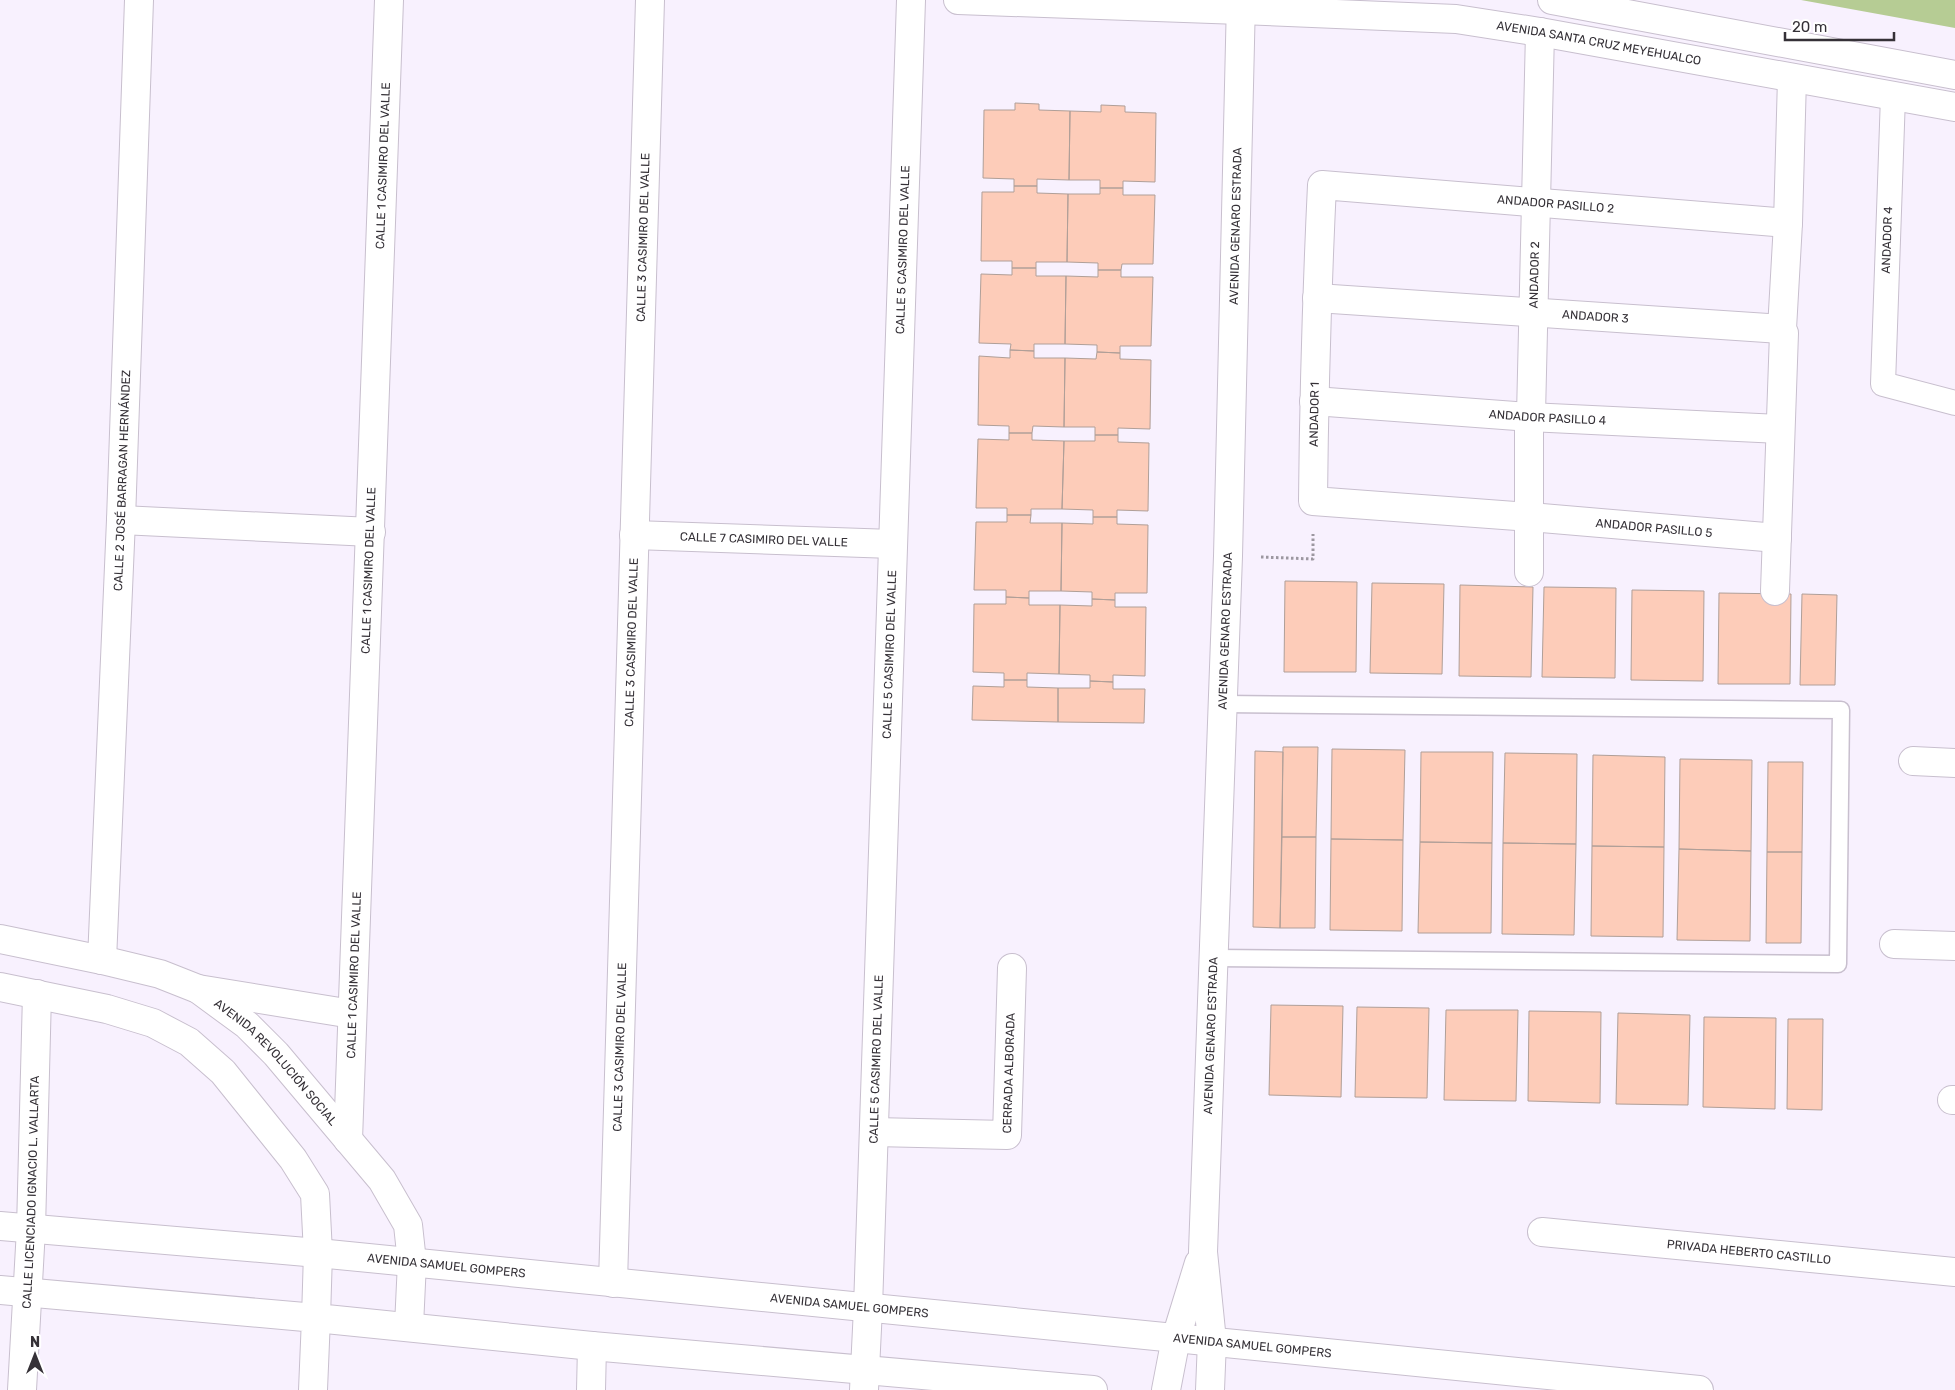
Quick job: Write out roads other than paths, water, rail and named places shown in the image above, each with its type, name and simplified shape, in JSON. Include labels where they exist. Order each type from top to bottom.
[{"type":"street","name":"CALLE 2 JOSÉ BARRAGAN HERNÁNDEZ","points":[[102,960],[121,520],[139,0]]},
{"type":"street","name":"CALLE 1 CASIMIRO DEL VALLE","points":[[348,1140],[389,0]]},
{"type":"street","name":"CALLE 3 CASIMIRO DEL VALLE","points":[[613,1283],[650,0]]},
{"type":"street","name":"CALLE 5 CASIMIRO DEL VALLE","points":[[864,1380],[874,1132],[911,0]]},
{"type":"street","name":"AVENIDA SANTA CRUZ MEYEHUALCO","points":[[958,0],[1247,3],[1456,19],[1540,32],[1955,107]]},
{"type":"street","points":[[1552,0],[1955,75]]},
{"type":"street","name":"AVENIDA GENARO ESTRADA","points":[[1210,1390],[1212,1341],[1203,1252],[1247,3]]},
{"type":"street","name":"ANDADOR 2","points":[[1530,517],[1529,417],[1531,415],[1540,32]]},
{"type":"street","points":[[1775,591],[1784,334],[1782,329],[1788,222],[1792,78]]},
{"type":"street","name":"ANDADOR 4","points":[[1893,96],[1883,384],[1955,403]]},
{"type":"street","name":"ANDADOR PASILLO 2","points":[[1322,184],[1788,222]]},
{"type":"street","name":"ANDADOR 1","points":[[1313,501],[1314,401],[1322,184]]},
{"type":"street","name":"ANDADOR 3","points":[[1317,298],[1782,329]]},
{"type":"street","name":"ANDADOR PASILLO 4","points":[[1314,401],[1529,417],[1780,429]]},
{"type":"street","name":"ANDADOR PASILLO 5","points":[[1313,501],[1777,538]]},
{"type":"street","points":[[1529,572],[1530,517]]},
{"type":"street","points":[[121,520],[371,532]]},
{"type":"street","name":"CALLE 7 CASIMIRO DEL VALLE","points":[[634,535],[893,544]]},
{"type":"street","points":[[1913,761],[1955,763]]},
{"type":"street","name":"AVENIDA REVOLUCIÓN SOCIAL","points":[[0,939],[160,974],[198,989],[247,1025],[276,1054],[382,1180],[408,1225],[412,1262],[409,1326]]},
{"type":"street","points":[[1894,944],[1955,946]]},
{"type":"street","name":"CERRADA ALBORADA","points":[[874,1132],[1007,1135],[1012,968]]},
{"type":"street","points":[[0,987],[108,1009],[153,1023],[189,1042],[223,1072],[293,1159],[315,1194],[318,1253],[312,1390]]},
{"type":"street","points":[[198,989],[352,1014]]},
{"type":"street","name":"CALLE LICENCIADO IGNACIO L. VALLARTA","points":[[22,1390],[31,1229],[36,994]]},
{"type":"street","name":"AVENIDA SAMUEL GOMPERS","points":[[0,1226],[412,1262],[1699,1390]]},
{"type":"street","name":"PRIVADA HEBERTO CASTILLO","points":[[1542,1232],[1955,1272]]},
{"type":"street","name":"AVENIDA GENARO ESTRADA","points":[[1166,1390],[1176,1338],[1203,1252]]},
{"type":"street","points":[[0,1290],[409,1326],[592,1346],[864,1380],[1093,1390]]},
{"type":"street","points":[[590,1390],[592,1346]]},
{"type":"lane","points":[[1214,958],[1838,964],[1840,710],[1223,704]]}]
